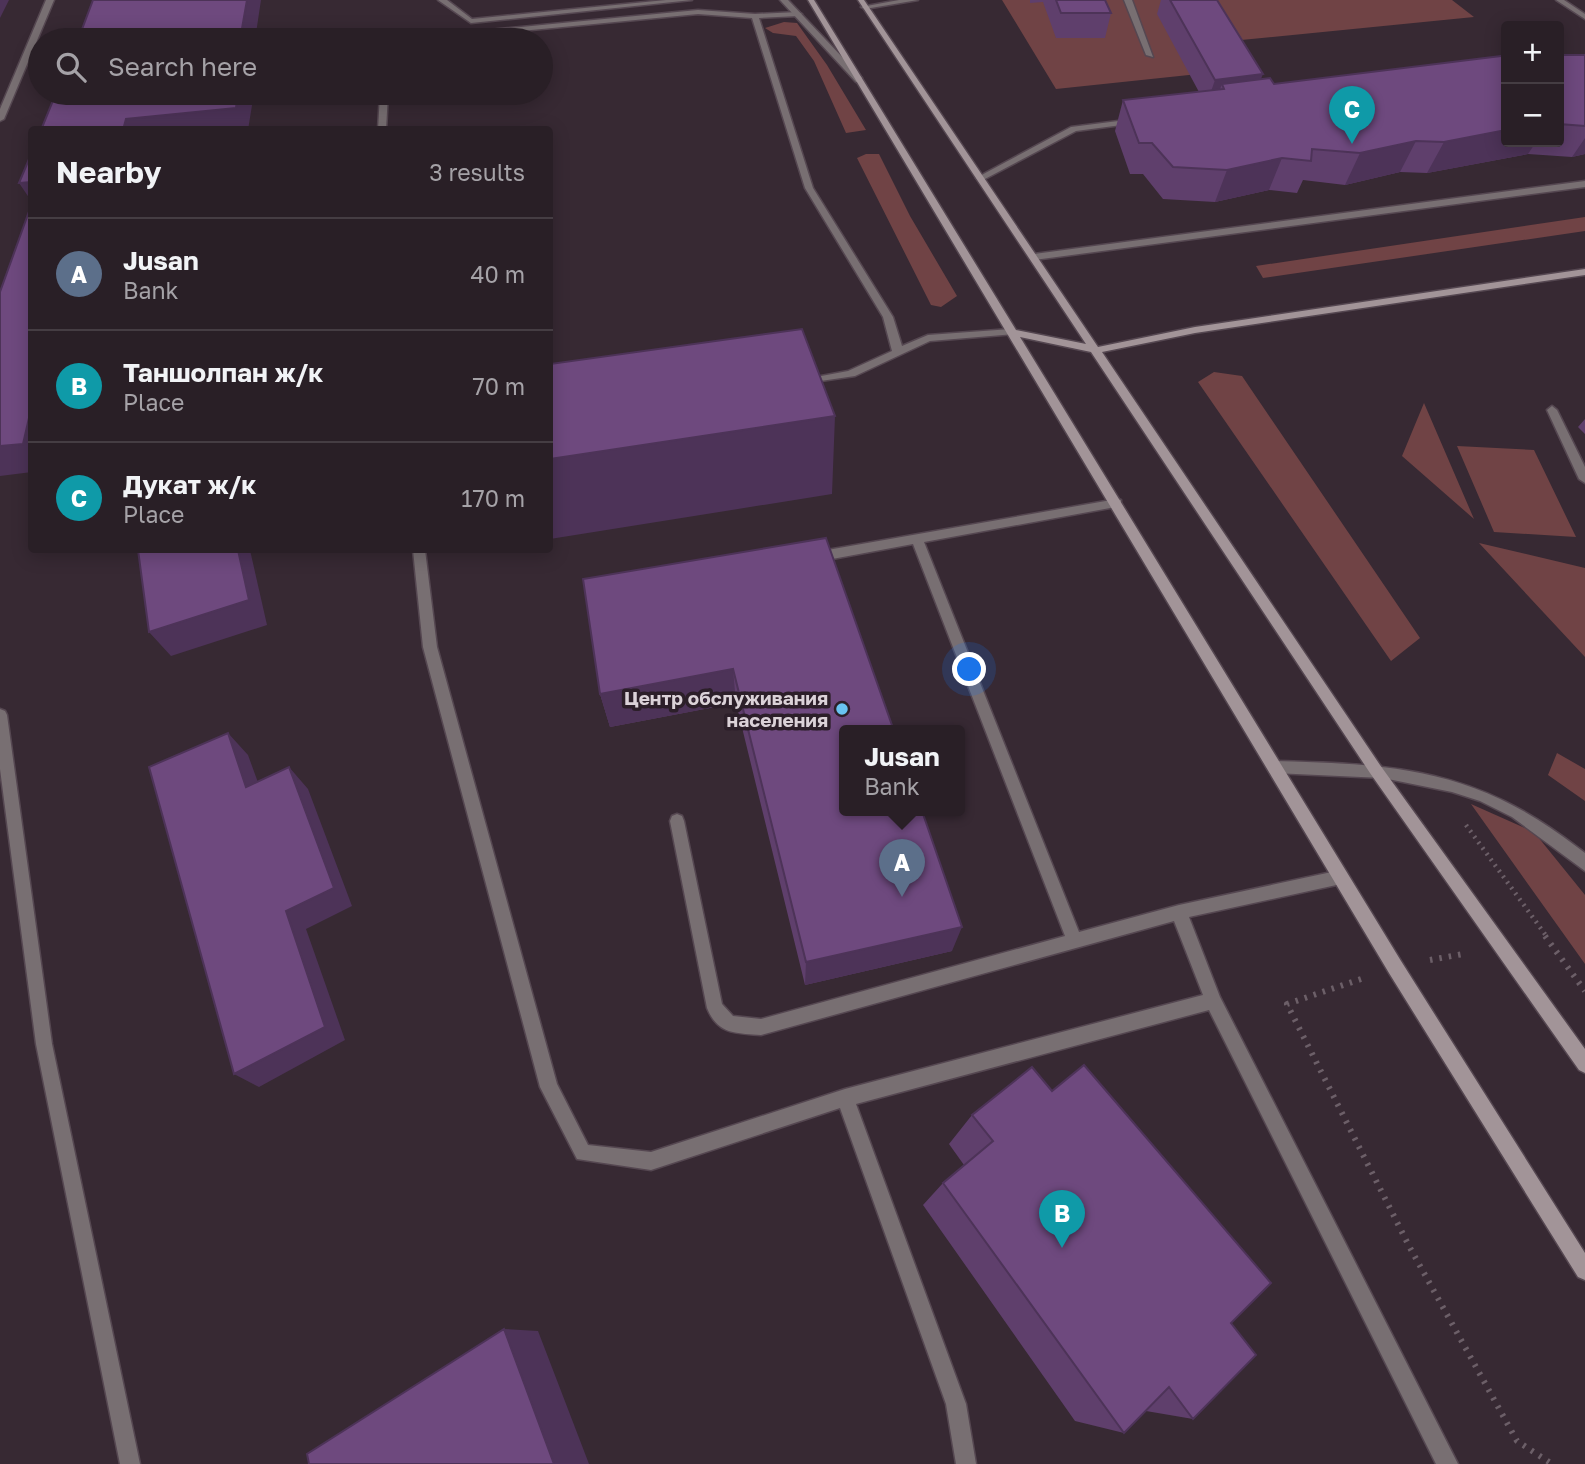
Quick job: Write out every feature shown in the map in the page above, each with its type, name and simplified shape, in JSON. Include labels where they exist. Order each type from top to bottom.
[{"type":"main road","points":[[811,0],[1395,967],[1585,1270]]},
{"type":"main road","points":[[863,4],[1375,769],[1585,1064]]},
{"type":"main road","points":[[1011,332],[1097,350],[1195,330],[1585,272]]},
{"type":"street","points":[[38,28],[50,0]]},
{"type":"street","points":[[442,0],[471,21],[688,0]]},
{"type":"street","points":[[561,13],[575,0]]},
{"type":"street","points":[[784,0],[859,80]]},
{"type":"street","points":[[863,4],[914,0]]},
{"type":"street","points":[[1128,0],[1150,55]]},
{"type":"street","points":[[1559,0],[1585,17]]},
{"type":"street","points":[[532,28],[698,12],[755,16],[797,14]]},
{"type":"street","points":[[755,16],[809,188],[888,317],[898,352]]},
{"type":"street","points":[[0,118],[28,52]]},
{"type":"street","points":[[382,126],[383,105]]},
{"type":"street","points":[[980,178],[1074,129],[1142,119]]},
{"type":"street","points":[[1034,257],[1585,184]]},
{"type":"street","points":[[796,383],[851,374],[928,338],[1011,332]]},
{"type":"street","points":[[1552,410],[1585,479]]},
{"type":"street","points":[[807,558],[1117,503]]},
{"type":"street","points":[[917,539],[1074,938]]},
{"type":"street","points":[[419,553],[430,646],[549,1087],[583,1153],[651,1161],[845,1098],[1213,1001]]},
{"type":"street","points":[[0,715],[44,1044],[130,1464]]},
{"type":"street","points":[[1274,767],[1375,769],[1433,779],[1478,793],[1521,813],[1585,864]]},
{"type":"street","points":[[677,821],[715,1008],[729,1024],[761,1027],[1074,938],[1341,877]]},
{"type":"street","points":[[1179,912],[1213,1001],[1447,1464]]},
{"type":"street","points":[[845,1098],[956,1404],[966,1464]]},
{"type":"path","points":[[1433,779],[1585,990]]},
{"type":"path","points":[[1544,936],[1395,967],[1287,1004],[1409,1245],[1517,1441],[1552,1464]]},
{"type":"shaded area","points":[[1002,0],[1452,0],[1474,17],[1231,41],[1246,69],[1056,89]]},
{"type":"shaded area","points":[[784,22],[797,23],[827,65],[866,130],[846,133],[814,61],[796,36],[773,33],[765,28]]},
{"type":"shaded area","points":[[866,154],[879,154],[910,216],[957,296],[941,307],[931,305],[857,158]]},
{"type":"shaded area","points":[[1585,217],[1585,231],[1263,278],[1256,266]]},
{"type":"shaded area","points":[[1214,372],[1242,376],[1420,638],[1391,661],[1198,382]]},
{"type":"shaded area","points":[[1424,403],[1474,519],[1402,456]]},
{"type":"shaded area","points":[[1457,446],[1534,450],[1576,537],[1494,532]]},
{"type":"shaded area","points":[[1479,543],[1585,568],[1585,657]]},
{"type":"shaded area","points":[[1557,753],[1585,769],[1585,801],[1548,775]]},
{"type":"shaded area","points":[[1471,804],[1534,832],[1585,895],[1585,964]]},
{"type":"building","points":[[93,0],[247,0],[242,28],[82,28]]},
{"type":"building","points":[[1056,0],[1105,0],[1111,13],[1061,13]]},
{"type":"building","points":[[1170,0],[1217,0],[1263,74],[1215,80]]},
{"type":"building","points":[[1564,55],[1585,55],[1585,126],[1564,124]]},
{"type":"building","points":[[1501,56],[1501,131],[1444,142],[1416,141],[1360,153],[1312,149],[1311,161],[1282,158],[1227,170],[1173,167],[1152,143],[1139,143],[1123,100],[1224,89],[1222,84],[1270,78],[1274,84]]},
{"type":"building","points":[[51,105],[236,105],[236,108],[126,119],[124,126],[43,126]]},
{"type":"building","points":[[28,162],[28,182],[19,183]]},
{"type":"building","points":[[28,214],[28,422],[23,444],[0,446],[0,292]]},
{"type":"building","points":[[802,329],[835,416],[553,459],[553,364]]},
{"type":"building","points":[[826,538],[892,725],[839,725],[839,816],[924,816],[962,927],[806,962],[733,669],[600,694],[583,579]]},
{"type":"building","points":[[138,553],[239,553],[249,600],[149,632]]},
{"type":"building","points":[[228,733],[246,787],[289,767],[334,888],[286,911],[325,1027],[234,1074],[149,767]]},
{"type":"building","points":[[1084,1065],[1271,1283],[1231,1323],[1256,1355],[1193,1419],[1169,1387],[1124,1433],[943,1183],[993,1141],[972,1115],[1032,1067],[1052,1091]]},
{"type":"building","points":[[504,1329],[554,1464],[309,1464],[307,1454]]},
{"type":"place","name":"Дукат ж/к","points":[[1352,144]]},
{"type":"place","name":"Центр обслуживания населения","points":[[842,709]]},
{"type":"place","name":"Jusan","points":[[902,897]]},
{"type":"place","name":"Таншолпан ж/к","points":[[1062,1248]]}]
